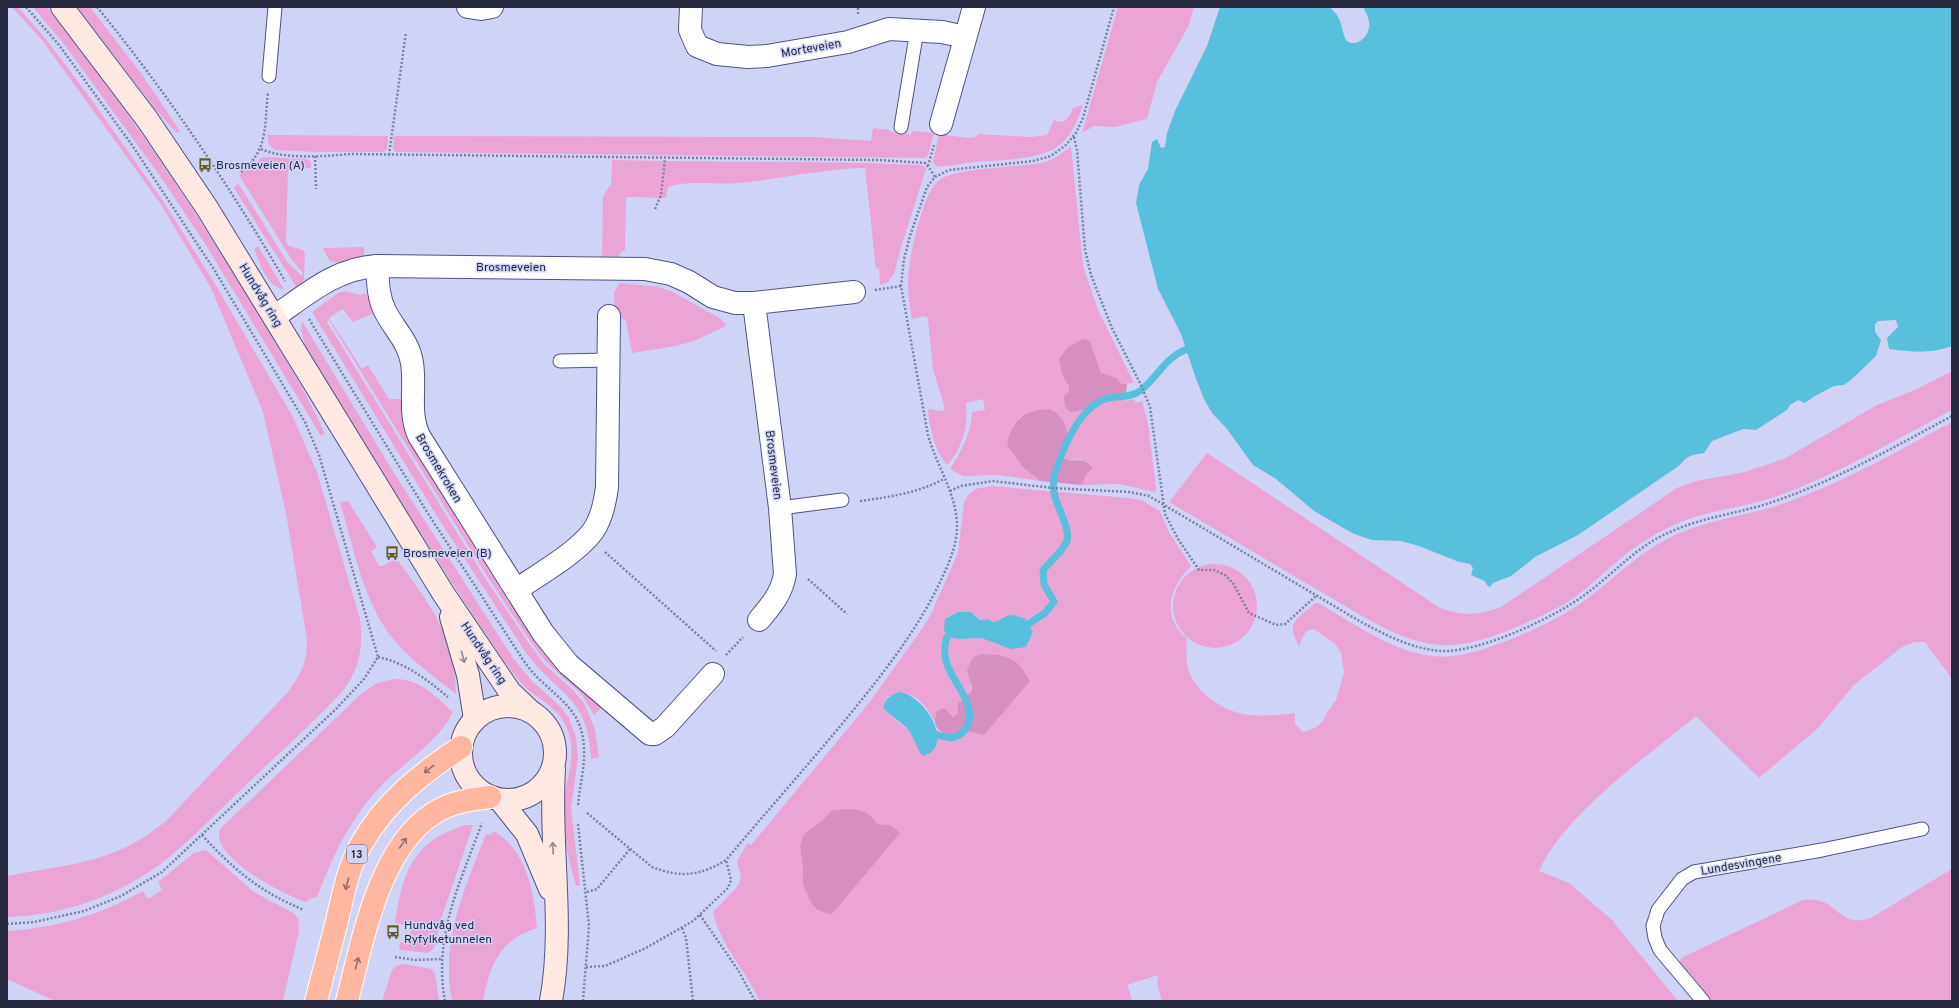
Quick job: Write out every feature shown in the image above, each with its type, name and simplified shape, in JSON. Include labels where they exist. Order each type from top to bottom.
[{"type":"highway","name":"13","points":[[316,1001],[351,867],[361,844],[386,809],[400,794],[439,761],[461,747]]},
{"type":"highway","points":[[347,1001],[376,896],[386,871],[408,836],[418,826],[442,808],[468,800],[495,799]]},
{"type":"main road","name":"Hundvåg ring","points":[[62,7],[134,102],[180,167],[232,248],[443,593],[510,692],[529,710]]},
{"type":"main road","name":"Hundvåg ring","points":[[443,593],[463,655],[475,719]]},
{"type":"main road","points":[[551,1001],[556,965],[557,928],[552,799],[556,752],[554,739],[540,718],[529,710],[518,706],[495,707],[484,712],[475,719],[463,736],[461,759],[470,781],[478,790],[495,799],[526,834],[555,901]]},
{"type":"main road","points":[[495,799],[520,799],[534,793],[545,783],[554,765]]},
{"type":"street","points":[[468,7],[481,9],[492,7]]},
{"type":"street","name":"Morteveien","points":[[691,7],[690,30],[697,46],[717,54],[748,57],[767,56],[848,42],[889,29],[953,33],[965,37]]},
{"type":"street","points":[[941,124],[974,7]]},
{"type":"street","name":"Brosmeveien","points":[[274,317],[325,281],[355,269],[377,266],[645,268],[671,274],[724,301],[735,303],[754,303],[854,292]]},
{"type":"street","name":"Brosmekroken","points":[[377,266],[380,295],[383,306],[406,344],[412,362],[414,425],[428,452],[543,633],[568,664],[647,733],[656,734],[665,727],[713,674]]},
{"type":"street","name":"Brosmeveien","points":[[754,303],[780,508],[785,560],[784,584],[775,600],[759,620]]},
{"type":"street","points":[[516,590],[587,538],[599,521],[605,503],[607,470],[609,316]]},
{"type":"lane","points":[[269,76],[275,7]]},
{"type":"lane","points":[[902,127],[917,30]]},
{"type":"lane","points":[[560,361],[608,360]]},
{"type":"lane","points":[[780,508],[842,500]]},
{"type":"lane","name":"Lundesvingene","points":[[1703,1001],[1660,950],[1653,931],[1655,915],[1682,879],[1694,872],[1829,849],[1922,829]]},
{"type":"path","points":[[7,924],[34,922],[71,915],[121,896],[162,872],[336,709],[364,679],[378,658],[319,455],[305,422],[214,271],[132,145],[59,45],[26,7]]},
{"type":"path","points":[[587,813],[652,867],[671,873],[682,874],[701,872],[726,860],[812,761],[910,637],[937,588],[954,547],[957,525],[956,510],[950,491],[930,445],[922,412],[901,286],[904,259],[910,236],[927,187],[935,177],[956,168],[1042,158],[1058,152],[1074,137],[1083,118],[1114,7]]},
{"type":"path","points":[[389,155],[406,32]]},
{"type":"path","points":[[241,172],[255,160],[261,149],[269,76]]},
{"type":"path","points":[[1074,137],[1077,150],[1083,230],[1088,264],[1106,315],[1146,397],[1152,419],[1165,514],[1170,524],[1199,570],[1214,570],[1225,575],[1233,583],[1249,613],[1258,618],[1276,625],[1285,624],[1316,596]]},
{"type":"path","points":[[261,149],[273,153],[315,156],[351,154],[666,159],[879,160],[917,162],[928,166],[935,177]]},
{"type":"path","points":[[315,156],[316,189]]},
{"type":"path","points":[[655,209],[661,194],[666,159]]},
{"type":"path","points":[[950,491],[961,486],[993,481],[1052,488],[1130,492],[1149,496],[1361,622],[1393,638],[1442,651],[1480,645],[1522,629],[1568,607],[1593,589],[1632,555],[1661,536],[1684,526],[1764,505],[1807,490],[1892,449],[1952,416]]},
{"type":"path","points":[[842,500],[852,501],[906,494],[930,486],[944,479]]},
{"type":"path","points":[[587,538],[724,657],[759,620]]},
{"type":"path","points":[[785,560],[848,614]]},
{"type":"path","points":[[378,658],[402,665],[418,673],[449,698]]},
{"type":"path","points":[[445,1001],[442,959],[448,918],[482,823]]},
{"type":"path","points":[[202,835],[221,856],[248,880],[276,897],[304,910]]},
{"type":"path","points":[[587,892],[597,889],[630,849]]},
{"type":"path","points":[[586,967],[606,966],[664,939],[700,915],[725,892],[731,883],[726,860]]},
{"type":"path","points":[[700,915],[738,970],[755,1001]]},
{"type":"path","points":[[682,928],[686,938],[687,962],[693,1001]]},
{"type":"path","points":[[395,957],[415,960],[442,959]]},
{"type":"shaded area","points":[[12,7],[18,7],[45,38],[91,99],[163,201],[215,284],[293,417],[317,472],[360,619],[361,648],[353,676],[342,692],[194,836],[171,856],[142,876],[87,903],[47,913],[7,917],[7,876],[63,866],[105,856],[136,842],[166,821],[288,692],[302,668],[307,649],[307,640],[286,513],[263,412],[211,288],[160,203],[42,40]]},
{"type":"shaded area","points":[[33,7],[47,7],[101,77],[152,149],[225,260],[279,348],[299,382],[325,434],[321,436],[204,242],[160,176],[64,44]]},
{"type":"shaded area","points":[[77,7],[90,7],[143,76],[180,131],[177,133],[154,108]]},
{"type":"shaded area","points":[[1118,7],[1194,7],[1188,27],[1157,82],[1147,119],[1115,127],[1094,126],[1082,133]]},
{"type":"shaded area","points":[[1083,105],[1075,126],[1066,139],[1054,149],[1044,153],[1007,160],[973,162],[944,166],[936,166],[933,162],[939,134],[968,138],[976,137],[978,134],[1031,137],[1047,135],[1054,120],[1061,122],[1066,120],[1073,108]]},
{"type":"shaded area","points":[[873,128],[890,130],[890,132],[911,134],[912,131],[934,133],[928,156],[925,158],[396,152],[393,149],[394,136],[814,137],[871,141]]},
{"type":"shaded area","points":[[267,135],[388,136],[387,149],[384,152],[316,152],[275,150],[269,145]]},
{"type":"shaded area","points":[[1071,147],[1083,266],[1098,310],[1134,383],[1121,384],[1117,378],[1101,373],[1091,344],[1062,374],[1069,387],[1069,391],[1087,409],[1095,402],[1107,396],[1122,396],[1124,401],[1134,399],[1136,403],[1142,401],[1148,424],[1156,488],[1155,492],[1119,484],[1082,485],[1087,473],[1093,467],[1080,459],[1069,461],[1063,458],[1063,449],[1067,436],[1059,414],[1021,416],[1013,426],[1007,445],[1023,467],[1040,481],[999,475],[963,476],[950,469],[965,442],[970,427],[972,412],[985,410],[983,399],[966,403],[967,411],[963,436],[957,452],[947,465],[939,453],[931,431],[928,409],[943,411],[945,409],[933,369],[928,319],[925,316],[912,319],[908,284],[908,273],[914,241],[927,197],[938,181],[946,176],[972,170],[1045,162]]},
{"type":"shaded area","points":[[263,157],[306,159],[311,162],[311,168],[291,168],[288,171],[286,242],[289,246],[303,250],[305,254],[304,280],[297,288],[234,188],[238,183],[288,263],[302,276],[303,273],[292,260],[239,175]]},
{"type":"shaded area","points":[[612,160],[880,163],[918,165],[924,166],[926,169],[894,274],[888,282],[880,285],[879,268],[876,269],[865,168],[833,170],[738,183],[684,184],[668,187],[666,198],[626,197],[625,250],[620,253],[618,259],[602,258],[603,196],[611,184]]},
{"type":"shaded area","points":[[258,246],[284,290],[272,283],[264,273],[254,249]]},
{"type":"shaded area","points":[[364,247],[364,257],[341,263],[330,261],[323,249],[324,248]]},
{"type":"shaded area","points":[[620,283],[658,287],[671,291],[719,318],[726,326],[694,341],[676,346],[632,353],[626,320],[615,317],[614,292]]},
{"type":"shaded area","points":[[345,291],[361,295],[365,293],[371,301],[374,313],[353,322],[343,309],[329,318],[362,369],[368,365],[389,399],[404,399],[406,418],[604,705],[594,715],[582,695],[545,661],[528,638],[487,576],[329,320],[327,322],[485,578],[526,639],[543,663],[573,690],[584,703],[595,729],[599,757],[591,759],[589,738],[578,709],[570,698],[538,667],[526,653],[440,521],[312,312],[338,293]]},
{"type":"shaded area","points":[[302,321],[394,473],[513,658],[533,682],[561,707],[569,718],[576,737],[578,759],[571,808],[580,885],[576,886],[568,855],[565,835],[564,802],[570,766],[571,749],[568,731],[565,724],[556,712],[521,683],[480,626],[403,506],[305,345],[301,330]]},
{"type":"shaded area","points":[[1083,339],[1088,340],[1091,344],[1101,373],[1117,378],[1121,384],[1127,384],[1126,393],[1122,396],[1105,397],[1084,409],[1070,412],[1065,406],[1064,397],[1069,391],[1069,387],[1062,374],[1059,359],[1068,347]]},
{"type":"shaded area","points":[[1952,371],[1952,410],[1822,478],[1778,496],[1698,516],[1664,530],[1634,548],[1582,592],[1561,606],[1502,633],[1455,645],[1426,643],[1397,634],[1382,627],[1169,502],[1207,453],[1440,608],[1463,614],[1484,612],[1501,607],[1677,488],[1696,481],[1745,472],[1784,459],[1877,405],[1917,389]]},
{"type":"shaded area","points":[[1050,409],[1060,416],[1066,427],[1067,438],[1063,458],[1071,461],[1085,462],[1093,468],[1087,473],[1082,485],[1040,481],[1023,467],[1007,445],[1009,436],[1016,422],[1026,414],[1033,411]]},
{"type":"shaded area","points":[[1952,422],[1952,679],[1925,642],[1915,642],[1902,647],[1854,685],[1817,729],[1759,778],[1696,716],[1631,768],[1587,807],[1551,849],[1539,871],[1569,883],[1611,919],[1678,1001],[1162,1001],[1157,984],[1158,975],[1127,985],[1132,1001],[760,1001],[748,979],[727,947],[716,924],[713,912],[738,886],[741,877],[737,861],[748,843],[751,845],[869,703],[930,616],[958,553],[964,503],[968,495],[975,489],[991,486],[1128,498],[1141,500],[1160,511],[1169,532],[1191,566],[1177,583],[1171,602],[1171,612],[1179,630],[1187,639],[1186,654],[1188,669],[1196,685],[1218,704],[1235,712],[1263,716],[1295,713],[1295,724],[1303,732],[1315,728],[1323,721],[1336,700],[1344,673],[1341,652],[1335,644],[1314,629],[1306,631],[1300,643],[1300,647],[1296,639],[1293,632],[1294,622],[1314,604],[1318,603],[1383,640],[1400,648],[1418,653],[1436,656],[1454,656],[1485,649],[1540,627],[1572,609],[1595,593],[1650,549],[1675,535],[1704,524],[1779,505],[1814,492],[1874,464]],"holes":[[[974,614],[981,620],[989,619],[992,623],[1001,620],[1025,618],[1033,632],[1031,637],[1002,646],[981,638],[960,639],[953,637],[948,616]],[[970,681],[984,735],[962,730],[956,735],[949,737],[936,729],[937,740],[923,756],[911,733],[883,708],[885,701],[889,696],[900,693],[907,694],[913,696],[924,705],[932,716],[934,722],[937,711],[944,708],[953,717],[958,713],[958,703],[971,692]],[[831,811],[873,817],[878,824],[890,825],[811,903],[803,885],[803,868],[800,847],[802,837],[807,831],[822,821]]]},
{"type":"shaded area","points":[[348,501],[377,547],[371,551],[379,566],[383,566],[396,558],[429,605],[438,621],[451,654],[456,694],[427,672],[401,648],[388,633],[378,616],[362,579],[340,502]]},
{"type":"shaded area","points":[[1215,564],[1231,567],[1245,576],[1254,590],[1257,606],[1254,622],[1245,636],[1231,645],[1215,648],[1199,645],[1185,636],[1176,622],[1173,606],[1176,590],[1185,576],[1199,567]]},
{"type":"shaded area","points":[[983,654],[1012,659],[1030,681],[984,735],[962,730],[956,735],[949,737],[936,727],[935,721],[937,711],[944,708],[953,717],[958,713],[958,703],[971,692],[972,687],[967,671],[973,657]]},
{"type":"shaded area","points":[[395,679],[420,685],[453,712],[440,732],[385,782],[363,807],[337,850],[317,897],[306,902],[296,898],[282,892],[237,863],[226,851],[220,840],[220,829],[360,695],[377,683]]},
{"type":"shaded area","points":[[844,809],[863,812],[871,816],[878,824],[890,825],[900,833],[831,915],[818,910],[811,903],[803,885],[803,868],[800,847],[802,837],[807,831],[822,821],[831,811]]},
{"type":"shaded area","points":[[466,825],[473,825],[441,919],[436,943],[433,949],[428,953],[401,950],[399,948],[400,942],[407,944],[412,927],[395,923],[402,888],[407,873],[422,849],[448,832]]},
{"type":"shaded area","points":[[494,831],[505,839],[514,850],[527,874],[534,900],[537,928],[514,939],[499,955],[489,976],[483,1001],[452,1001],[449,979],[449,957],[457,915],[470,874],[486,834],[490,835]]},
{"type":"shaded area","points":[[206,850],[254,892],[293,913],[298,918],[299,931],[283,1001],[55,1001],[7,979],[7,931],[43,927],[77,919],[110,907],[143,891],[148,899],[162,890],[158,882],[194,853]]},
{"type":"shaded area","points":[[1952,869],[1952,1001],[1709,1001],[1679,965],[1679,961],[1683,957],[1803,900],[1824,902],[1846,918],[1853,920],[1871,918]]},
{"type":"shaded area","points":[[403,964],[432,969],[435,974],[439,1001],[382,1001],[392,970],[396,966]]},
{"type":"water","points":[[1220,7],[1329,7],[1337,15],[1346,40],[1357,43],[1366,36],[1369,28],[1368,17],[1363,7],[1952,7],[1952,346],[1944,349],[1921,352],[1889,349],[1887,338],[1898,327],[1896,320],[1878,321],[1875,324],[1875,332],[1881,340],[1876,356],[1844,385],[1834,386],[1805,403],[1798,400],[1790,405],[1787,410],[1756,430],[1743,429],[1712,441],[1704,453],[1688,457],[1680,465],[1578,535],[1535,557],[1511,576],[1493,583],[1490,587],[1485,581],[1471,575],[1473,568],[1470,564],[1459,562],[1419,546],[1401,541],[1372,540],[1354,534],[1314,511],[1276,479],[1253,465],[1227,429],[1212,413],[1204,399],[1181,334],[1158,289],[1136,203],[1139,185],[1148,169],[1152,142],[1157,139],[1161,148],[1165,147],[1167,133],[1175,111],[1207,46]]},
{"type":"water","points":[[958,612],[971,612],[980,620],[989,619],[992,622],[1009,615],[1025,618],[1033,632],[1026,647],[1011,649],[981,638],[960,639],[947,637],[944,630],[945,619]]},
{"type":"water","points":[[899,692],[909,695],[919,702],[934,722],[937,733],[937,743],[933,751],[923,756],[909,731],[883,708],[889,697]]},
{"type":"waterway","points":[[1030,623],[1045,613],[1054,602],[1044,584],[1043,570],[1059,553],[1065,545],[1068,537],[1064,519],[1055,497],[1053,481],[1072,432],[1087,411],[1095,404],[1105,399],[1127,396],[1140,391],[1172,358],[1187,349]]},
{"type":"waterway","points":[[937,735],[950,738],[956,737],[965,730],[969,721],[967,704],[946,661],[945,643],[947,637]]},
{"type":"place","name":"Brosmeveien (A)","points":[[205,165]]},
{"type":"place","name":"Brosmeveien (B)","points":[[392,553]]},
{"type":"place","name":"Hundvåg ved Ryfylketunnelen","points":[[393,932]]}]
